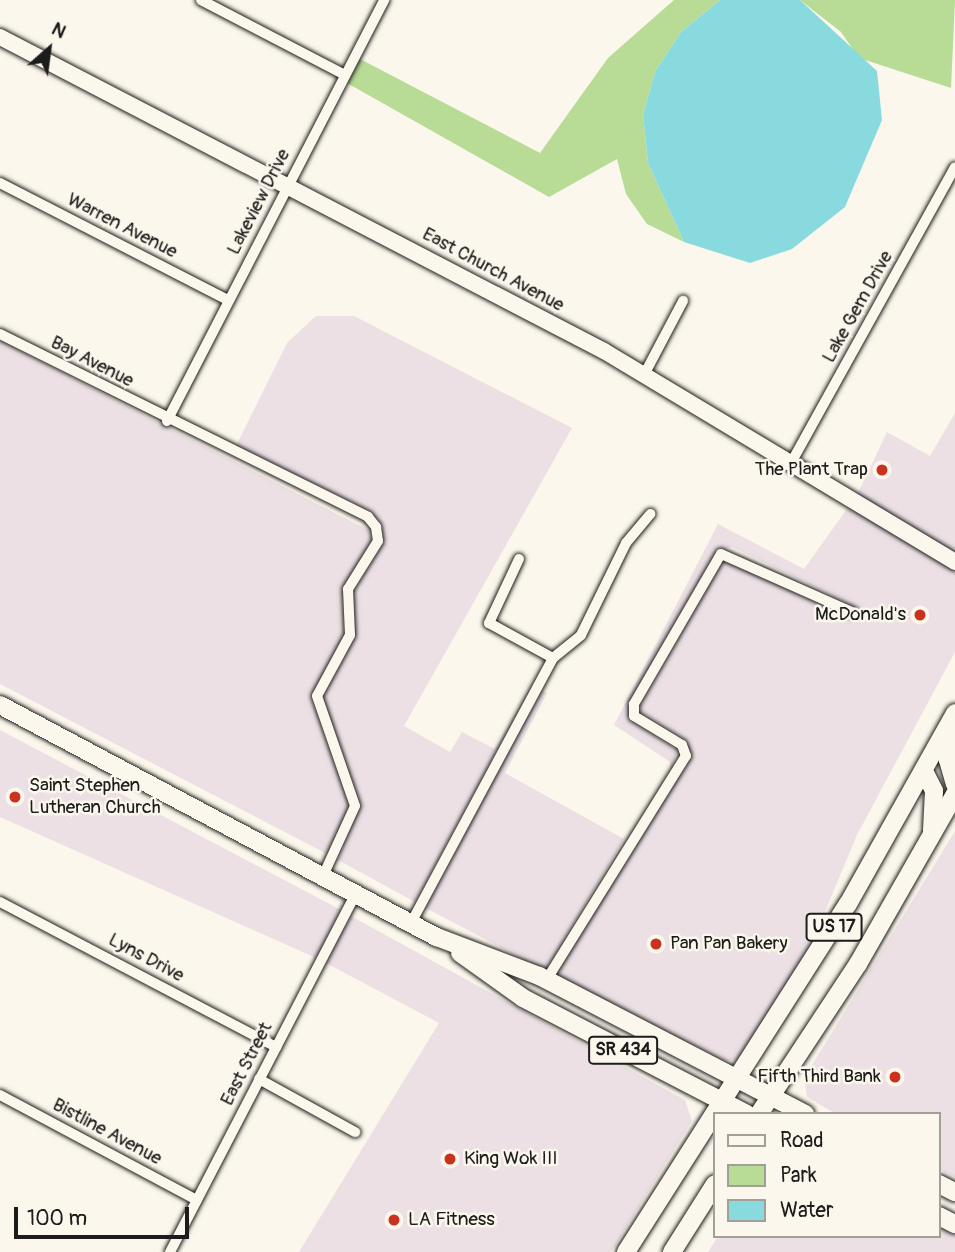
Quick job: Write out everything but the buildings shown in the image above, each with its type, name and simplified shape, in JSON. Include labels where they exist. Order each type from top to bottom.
[{"type":"main road","name":"SR 434","points":[[0,705],[437,937],[523,998],[743,1112]]},
{"type":"main road","name":"US 17","points":[[715,1112],[924,771],[955,713]]},
{"type":"main road","points":[[955,713],[948,760],[955,784]]},
{"type":"main road","points":[[924,771],[934,790],[932,838]]},
{"type":"main road","name":"US 17","points":[[760,1112],[932,838],[955,794]]},
{"type":"main road","name":"SR 434","points":[[437,937],[547,979],[801,1112]]},
{"type":"main road","name":"US 17","points":[[626,1252],[713,1115]]},
{"type":"main road","points":[[672,1252],[713,1187]]},
{"type":"street","points":[[201,0],[345,75]]},
{"type":"street","name":"Lakeview Drive","points":[[167,421],[384,0]]},
{"type":"street","name":"East Church Avenue","points":[[0,37],[288,185],[644,375],[955,562]]},
{"type":"street","name":"Lake Gem Drive","points":[[791,463],[955,167]]},
{"type":"street","name":"Warren Avenue","points":[[0,183],[228,300]]},
{"type":"street","points":[[644,375],[683,301]]},
{"type":"street","name":"Bay Avenue","points":[[0,334],[167,421],[368,517],[376,527],[378,541],[348,589],[350,635],[317,696],[355,806],[323,876]]},
{"type":"street","points":[[411,923],[553,658],[581,635],[626,543],[650,514]]},
{"type":"street","points":[[547,979],[686,757],[682,745],[634,716],[634,704],[721,554],[854,613]]},
{"type":"street","points":[[519,559],[489,623],[553,658]]},
{"type":"street","name":"East Street","points":[[170,1252],[356,893]]},
{"type":"street","name":"Lyns Drive","points":[[0,902],[276,1047]]},
{"type":"street","points":[[258,1079],[355,1132]]},
{"type":"street","name":"Bistline Avenue","points":[[0,1096],[197,1200]]},
{"type":"shaded area","points":[[316,316],[354,316],[572,428],[404,726],[450,752],[462,732],[495,749],[531,686],[415,902],[338,860],[361,804],[323,697],[355,638],[354,591],[383,544],[383,526],[371,511],[236,446],[287,343]]},
{"type":"shaded area","points":[[0,341],[370,531],[371,541],[342,589],[344,634],[311,698],[349,806],[327,854],[0,684]]},
{"type":"shaded area","points":[[955,413],[955,554],[857,495],[887,432],[930,456]]},
{"type":"shaded area","points":[[849,506],[955,570],[955,652],[857,835],[804,962],[737,1061],[723,1060],[555,976],[691,759],[685,739],[641,712],[641,705],[724,560],[856,621],[862,610],[732,547],[716,551],[628,705],[631,722],[677,750],[671,771],[670,762],[614,725],[718,524],[804,569]]},
{"type":"shaded area","points":[[542,690],[547,693],[505,773],[624,839],[545,971],[426,908]]},
{"type":"shaded area","points":[[0,730],[341,910],[316,958],[0,817]]},
{"type":"shaded area","points":[[955,831],[955,1177],[941,1170],[941,1112],[833,1112],[807,1097],[804,1078]]},
{"type":"shaded area","points":[[351,916],[685,1100],[692,1121],[611,1252],[299,1252],[439,1023],[326,963]]},
{"type":"shaded area","points":[[941,1228],[955,1235],[955,1252],[708,1252],[717,1238],[941,1238]]},
{"type":"green space","points":[[674,0],[720,0],[681,32],[656,70],[643,114],[648,163],[684,242],[647,224],[626,194],[617,159],[549,197],[347,83],[360,59],[540,153],[608,58]]},
{"type":"green space","points":[[800,0],[955,0],[951,88],[859,58],[841,32]]},
{"type":"water","points":[[720,0],[800,0],[877,71],[882,120],[845,207],[792,249],[750,263],[684,242],[648,163],[643,114],[656,70],[681,32]]},
{"type":"place","name":"The Plant Trap","points":[[882,470]]},
{"type":"place","name":"McDonald's","points":[[920,615]]},
{"type":"place","name":"Saint Stephen Lutheran Church","points":[[15,797]]},
{"type":"place","name":"Pan Pan Bakery","points":[[656,944]]},
{"type":"place","name":"Fifth Third Bank","points":[[895,1077]]},
{"type":"place","name":"King Wok III","points":[[450,1159]]},
{"type":"place","name":"LA Fitness","points":[[394,1220]]}]
